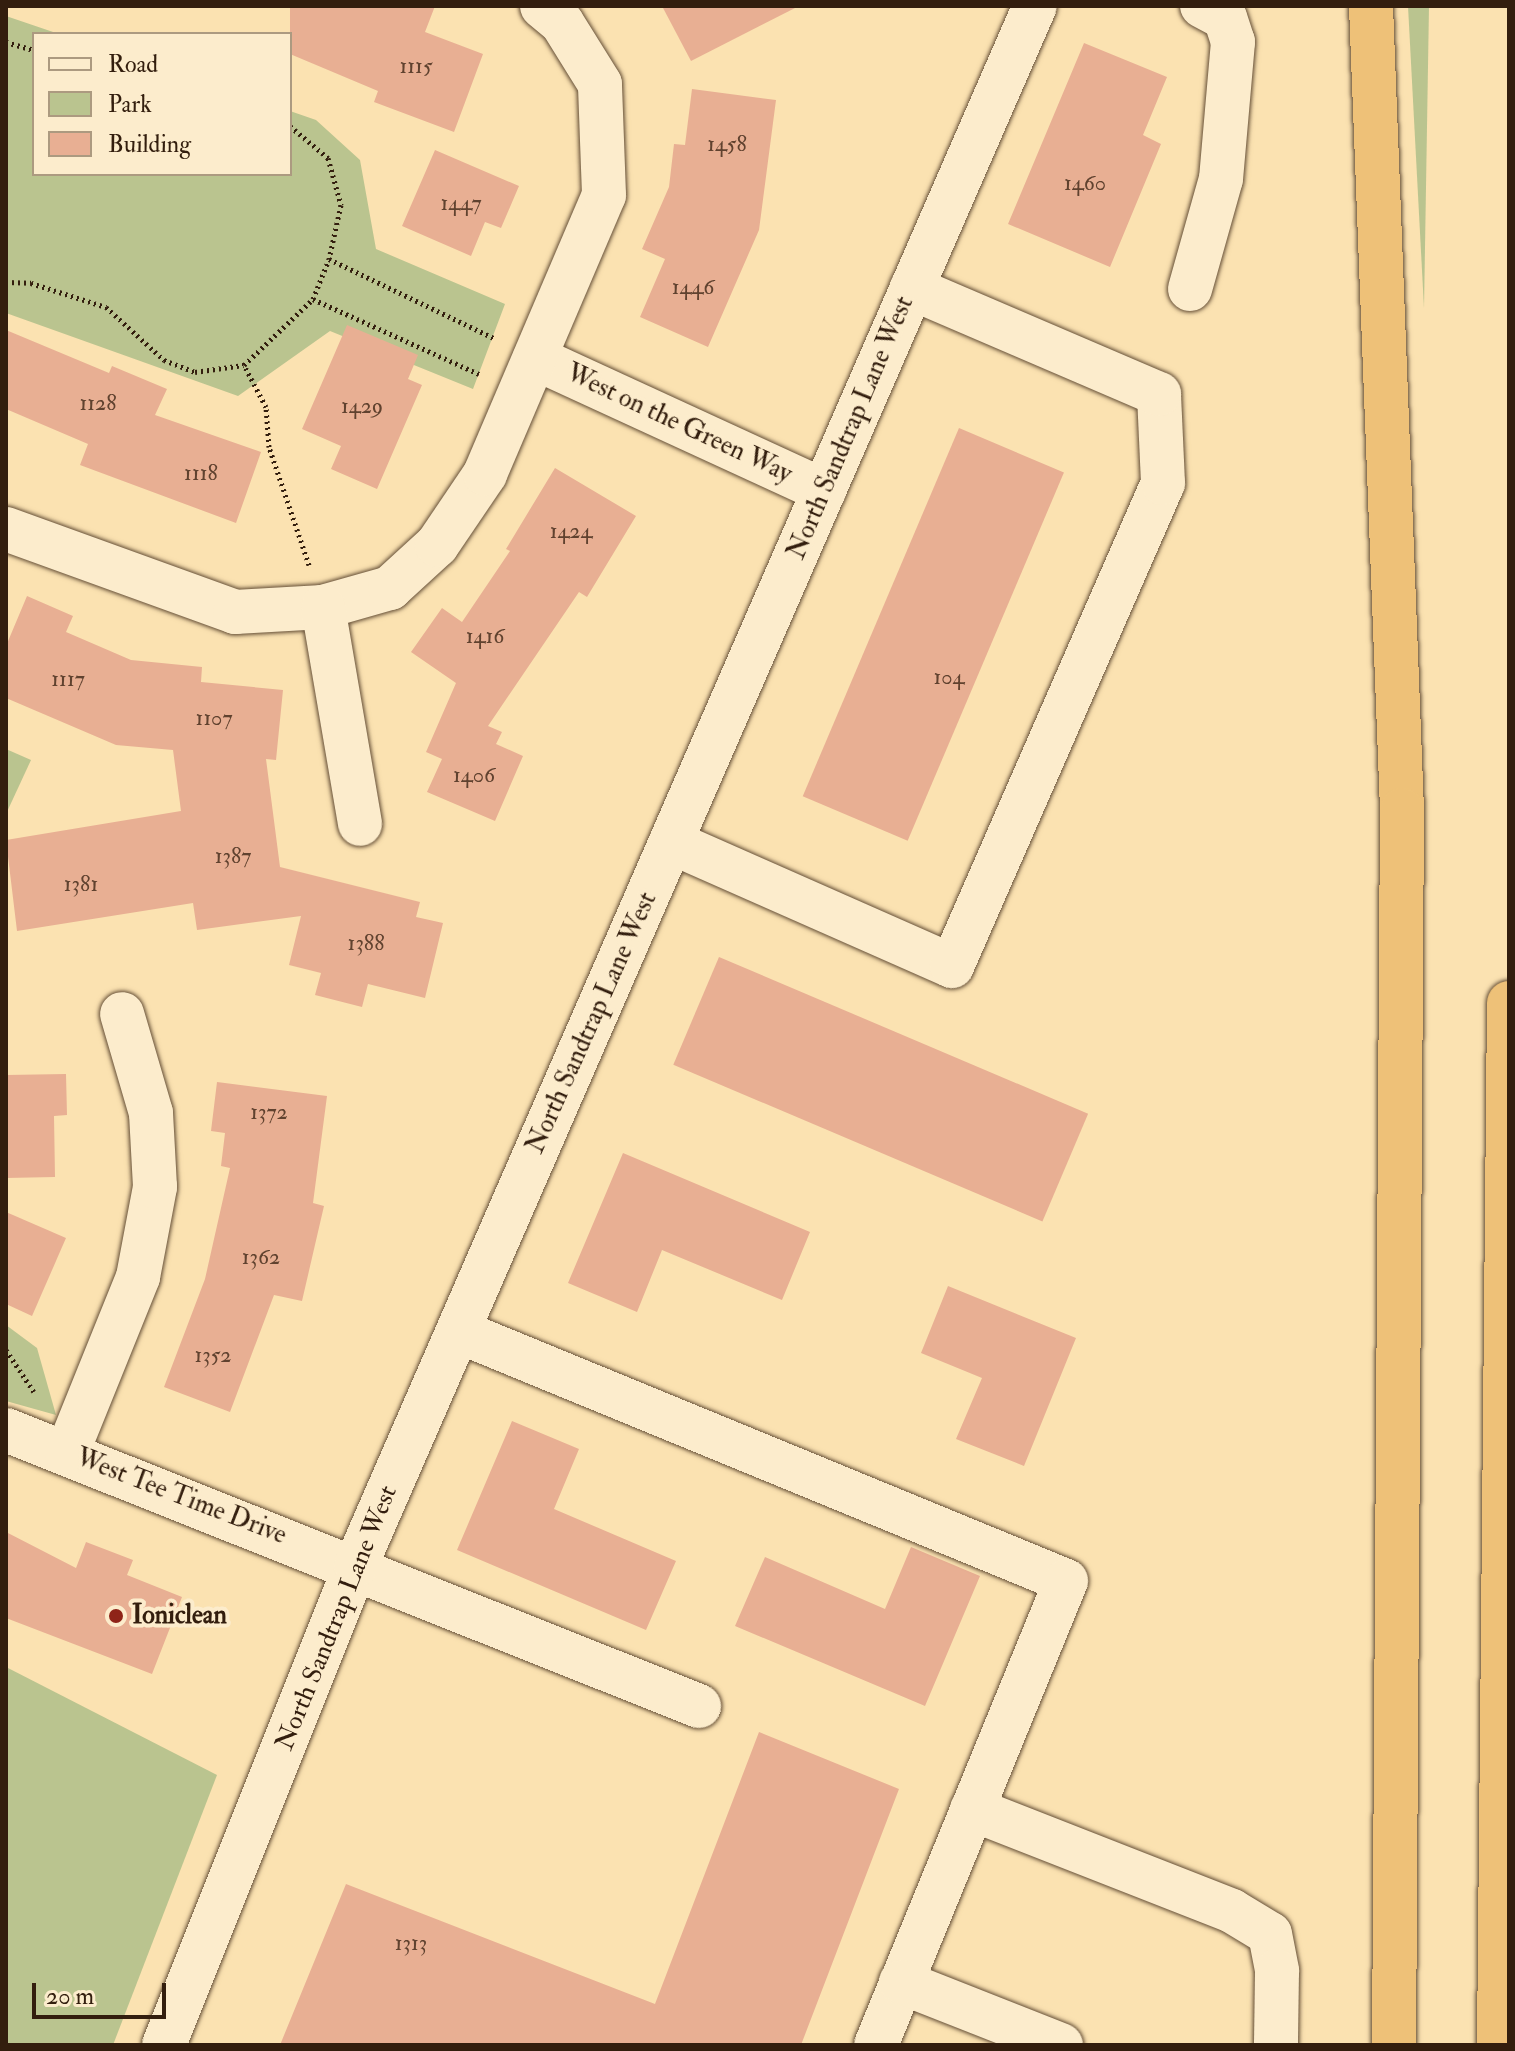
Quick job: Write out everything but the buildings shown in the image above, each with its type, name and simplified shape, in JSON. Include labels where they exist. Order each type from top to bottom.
[{"type":"highway","points":[[1371,6],[1402,810],[1394,2045]]},
{"type":"highway","points":[[1499,2045],[1509,1003]]},
{"type":"street","points":[[23,537],[235,612],[323,607],[390,588],[437,545],[485,474],[604,195],[600,84],[562,23],[542,6]]},
{"type":"street","name":"North Sandtrap Lane West","points":[[164,2045],[356,1565],[1035,6]]},
{"type":"street","points":[[1190,289],[1221,179],[1233,42],[1225,18],[1202,6]]},
{"type":"street","points":[[671,842],[952,966],[1163,483],[1159,394],[912,288]]},
{"type":"street","name":"West on the Green Way","points":[[528,375],[824,491]]},
{"type":"street","points":[[323,607],[360,824]]},
{"type":"street","points":[[67,1453],[138,1277],[155,1187],[151,1113],[122,1014]]},
{"type":"street","points":[[458,1331],[1066,1581],[876,2045]]},
{"type":"street","name":"West Tee Time Drive","points":[[6,1430],[356,1565],[699,1706]]},
{"type":"street","points":[[972,1809],[1232,1911],[1270,1934],[1277,1971],[1276,2045]]},
{"type":"street","points":[[901,1982],[1061,2045]]},
{"type":"path","points":[[6,42],[32,49]]},
{"type":"path","points":[[6,282],[73,293],[106,307],[164,360],[195,372],[244,365],[313,299],[329,259],[341,205],[328,158],[292,128]]},
{"type":"path","points":[[329,259],[528,375]]},
{"type":"path","points":[[313,299],[528,375]]},
{"type":"path","points":[[244,365],[266,407],[269,447],[323,607]]},
{"type":"green space","points":[[1408,6],[1429,6],[1424,308]]},
{"type":"green space","points":[[6,16],[53,32],[32,32],[32,176],[292,176],[292,112],[316,120],[360,160],[376,249],[505,304],[473,389],[330,331],[238,396],[6,313]]},
{"type":"green space","points":[[6,749],[31,760],[6,814]]},
{"type":"green space","points":[[6,1325],[37,1348],[56,1415],[6,1401]]},
{"type":"green space","points":[[6,1667],[217,1775],[113,2045],[6,2045]]},
{"type":"place","name":"Ioniclean","points":[[116,1616]]}]
